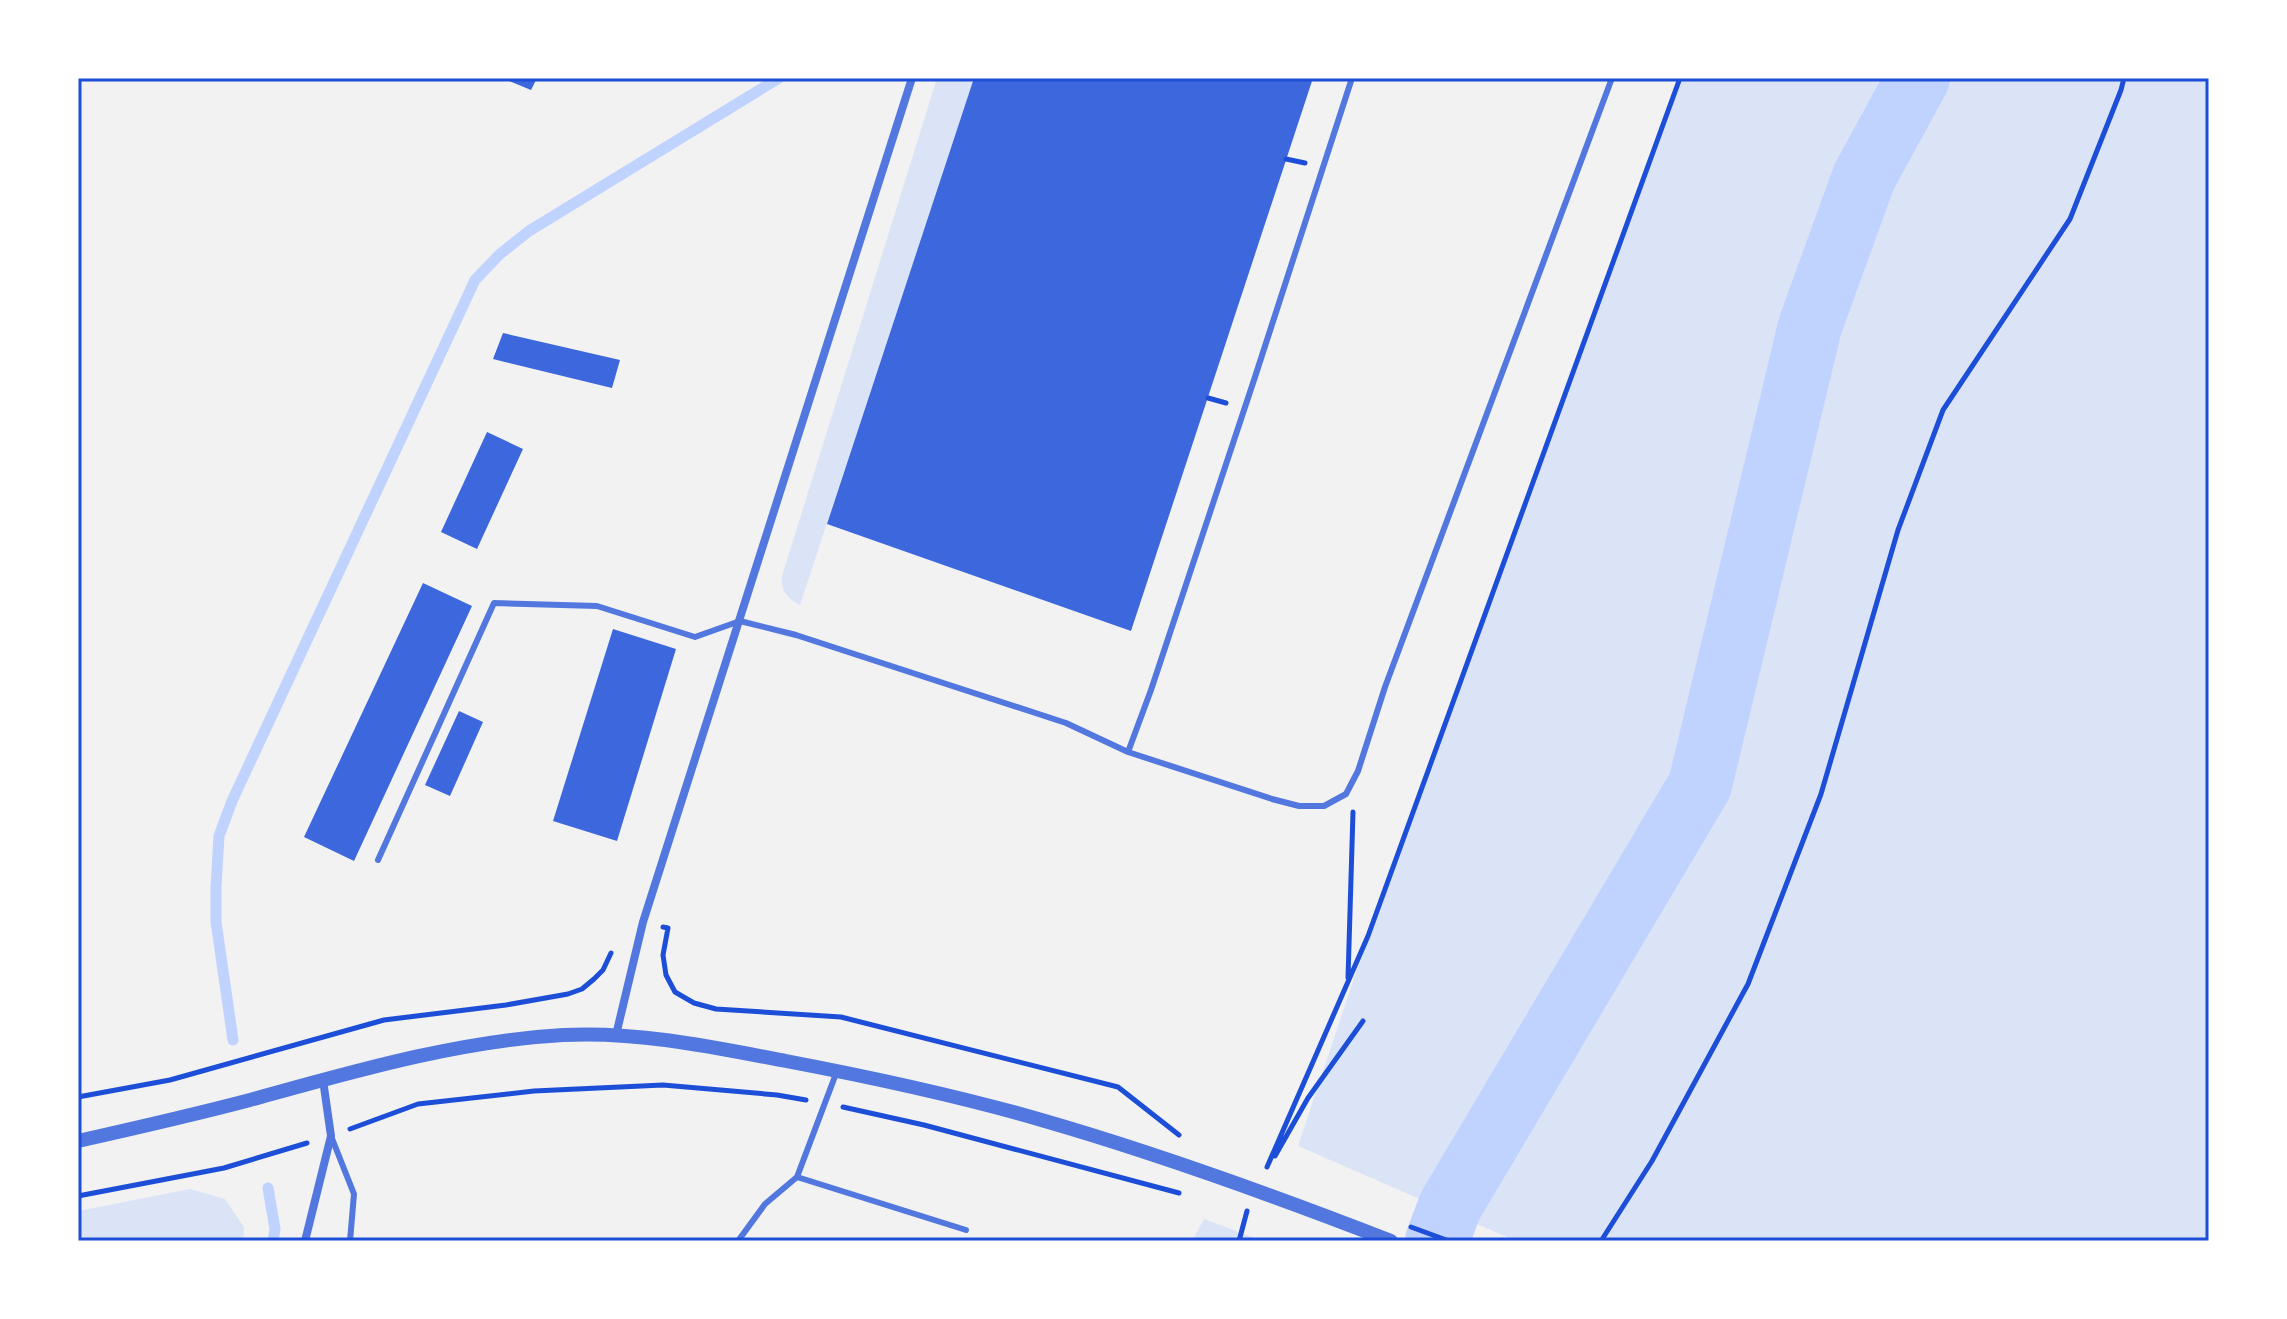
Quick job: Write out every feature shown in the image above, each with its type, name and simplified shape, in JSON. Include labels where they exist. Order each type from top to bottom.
[{"type":"street","points":[[616,1035],[643,922],[912,78]]},
{"type":"street","points":[[78,1141],[413,1059],[511,1041],[564,1035],[616,1035],[710,1047],[837,1071],[1036,1118],[1255,1190],[1391,1241]]},
{"type":"street","points":[[305,1241],[331,1136],[323,1080]]},
{"type":"lane","points":[[1128,752],[1352,78]]},
{"type":"lane","points":[[378,860],[494,603],[597,606],[695,637],[740,621],[796,635],[1066,723],[1128,752],[1272,799],[1299,806],[1324,806],[1346,794],[1358,771],[1385,687],[1612,78]]},
{"type":"lane","points":[[738,1241],[765,1204],[797,1177],[837,1071]]},
{"type":"lane","points":[[331,1136],[354,1194],[350,1241]]},
{"type":"lane","points":[[797,1177],[966,1230]]},
{"type":"path","points":[[1363,1021],[1308,1098],[1265,1172],[1368,936],[1680,78]]},
{"type":"path","points":[[1601,1241],[1652,1161],[1748,984],[1821,794],[1898,530],[1943,410],[2070,219],[2124,78]]},
{"type":"path","points":[[1346,794],[1354,804],[1348,983]]},
{"type":"path","points":[[78,1196],[224,1168],[331,1136],[418,1104],[534,1091],[663,1085],[777,1095],[824,1103],[924,1125],[1187,1195]]},
{"type":"path","points":[[1239,1241],[1255,1190]]},
{"type":"path","points":[[1247,1211],[1261,1215]]},
{"type":"shaded area","points":[[937,78],[974,78],[800,605],[786,594],[782,576]]},
{"type":"shaded area","points":[[1680,78],[2209,78],[2209,1241],[1516,1241],[1298,1146],[1368,936]]},
{"type":"shaded area","points":[[190,1189],[225,1199],[244,1227],[243,1241],[78,1241],[78,1211]]},
{"type":"shaded area","points":[[1204,1219],[1263,1241],[1192,1241]]},
{"type":"building","points":[[502,78],[537,78],[531,90]]},
{"type":"building","points":[[974,78],[1313,78],[1131,631],[827,524]]},
{"type":"building","points":[[503,333],[620,360],[612,388],[493,359]]},
{"type":"building","points":[[487,432],[523,449],[477,549],[441,532]]},
{"type":"building","points":[[423,583],[472,606],[354,861],[304,837]]},
{"type":"building","points":[[613,629],[676,649],[617,841],[553,821]]},
{"type":"building","points":[[459,711],[483,722],[450,796],[425,785]]},
{"type":"waterway","points":[[233,1040],[216,922],[219,836],[232,801],[475,280],[500,254],[529,231],[779,78]]},
{"type":"waterway","points":[[1437,1241],[1450,1206],[1700,785],[1810,326],[1864,177],[1918,78]]},
{"type":"waterway","points":[[268,1188],[275,1229],[273,1241]]}]
